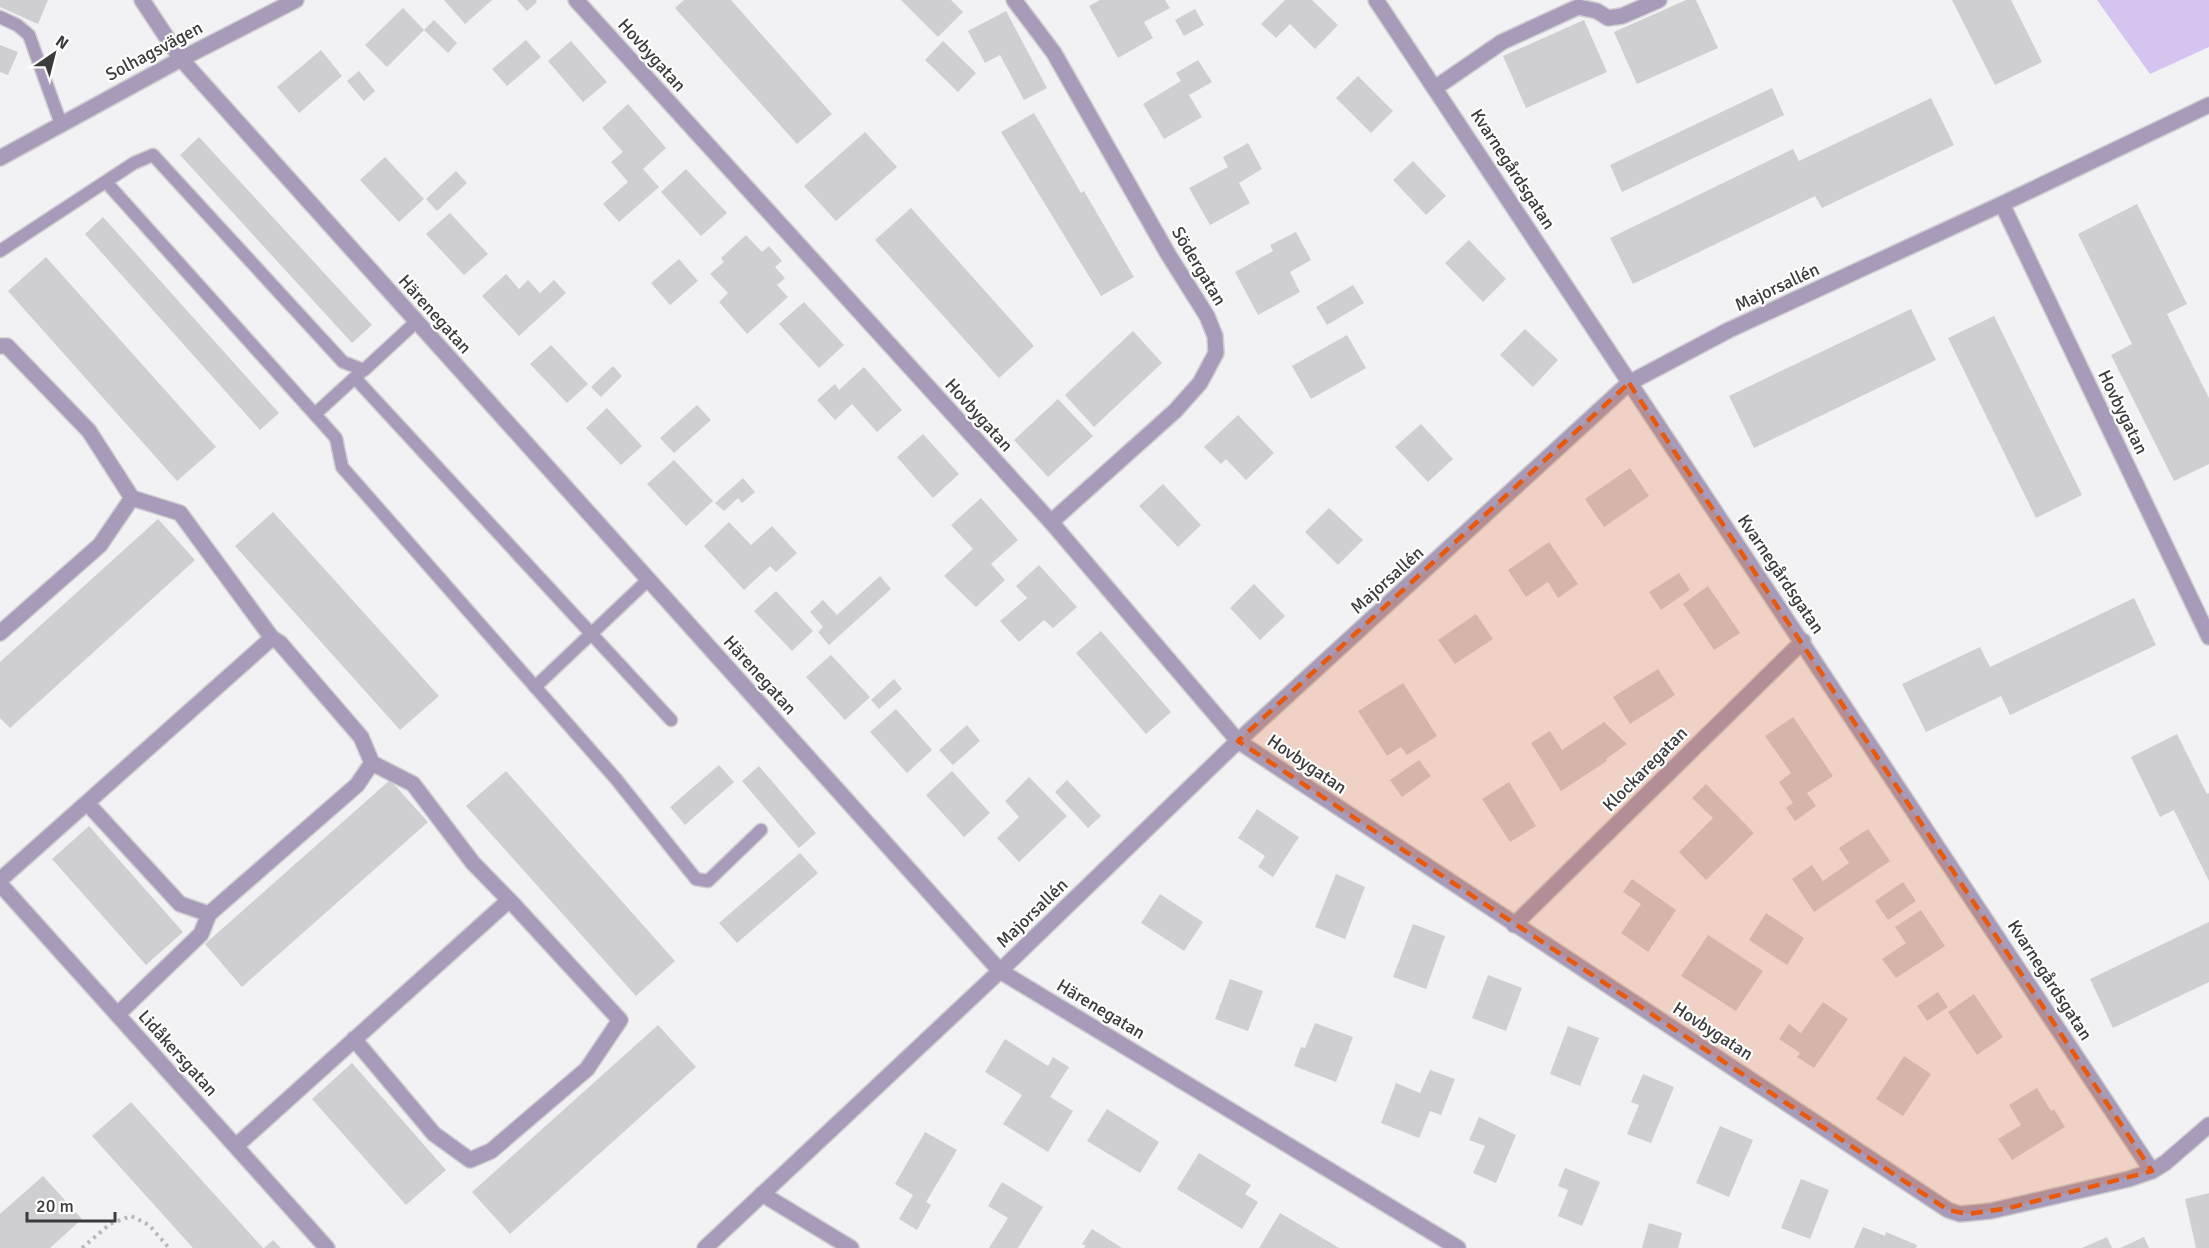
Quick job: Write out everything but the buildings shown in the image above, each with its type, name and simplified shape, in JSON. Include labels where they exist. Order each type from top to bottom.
[{"type":"street","name":"Härenegatan","points":[[142,0],[180,59],[1000,971],[1458,1248]]},
{"type":"street","name":"Solhagsvägen","points":[[0,158],[180,59],[296,0]]},
{"type":"street","name":"Hovbygatan","points":[[576,0],[1051,522],[1238,741],[1947,1210],[1968,1214],[2009,1208],[2129,1179],[2152,1171],[2209,1125]]},
{"type":"street","name":"Södergatan","points":[[1014,0],[1054,53],[1168,254],[1207,316],[1215,336],[1216,353],[1200,384],[1174,411],[1051,522]]},
{"type":"street","points":[[1436,88],[1502,42],[1578,7],[1597,11],[1608,18],[1659,0]]},
{"type":"street","name":"Kvarnegårdsgatan","points":[[1380,1],[1629,383],[1803,640],[2152,1171]]},
{"type":"street","name":"Majorsallén","points":[[705,1248],[1000,971],[1238,741],[1629,383],[1729,330],[2209,105]]},
{"type":"street","name":"Hovbygatan","points":[[2002,204],[2209,637]]},
{"type":"street","points":[[0,346],[7,346],[89,431],[132,498],[180,513],[272,638],[280,643],[361,737],[372,763],[413,784],[472,863],[620,1020],[587,1069],[491,1151],[470,1160],[434,1134],[354,1039]]},
{"type":"street","points":[[0,633],[100,545],[132,498]]},
{"type":"street","points":[[0,882],[272,638]]},
{"type":"street","name":"Klockaregatan","points":[[1514,925],[1803,640]]},
{"type":"street","points":[[118,1014],[201,934],[209,914],[357,785],[372,763]]},
{"type":"street","points":[[87,804],[180,904],[209,914]]},
{"type":"street","name":"Lidåkersgatan","points":[[0,882],[327,1248]]},
{"type":"street","points":[[236,1146],[507,902],[514,905]]},
{"type":"street","points":[[762,1194],[851,1248]]},
{"type":"lane","points":[[0,17],[17,25],[29,35],[61,124]]},
{"type":"lane","points":[[0,251],[134,163],[153,155],[344,362],[359,374],[671,720]]},
{"type":"lane","points":[[106,182],[336,438],[342,467],[622,785],[696,879],[708,881],[761,830]]},
{"type":"lane","points":[[315,414],[416,322]]},
{"type":"lane","points":[[535,687],[648,580]]},
{"type":"path","points":[[82,1248],[110,1224],[131,1216],[149,1226],[169,1248]]},
{"type":"highlighted area","points":[[1629,383],[2152,1171],[2009,1208],[1968,1214],[1948,1210],[1238,741]]},
{"type":"shaded area","points":[[2097,0],[2209,0],[2209,47],[2150,74]]}]
